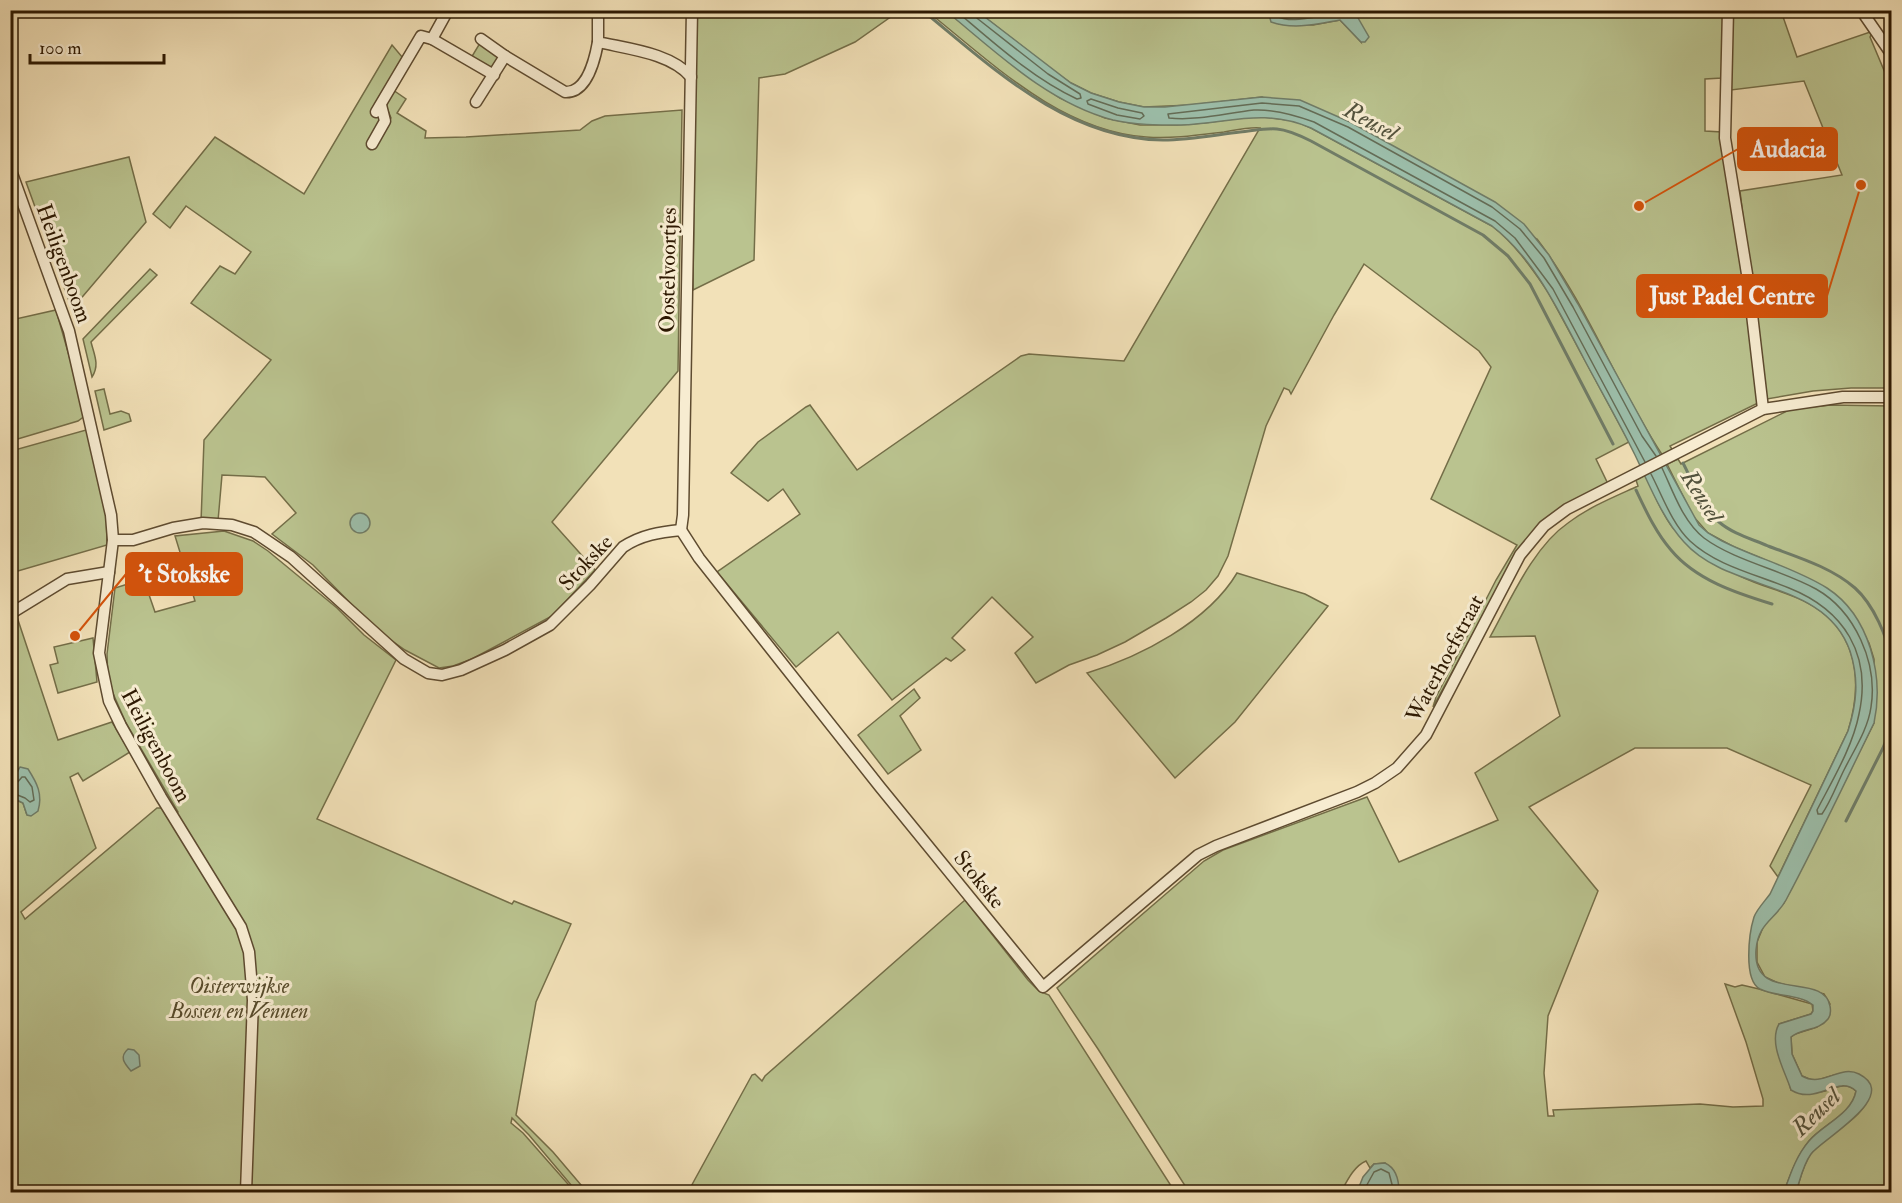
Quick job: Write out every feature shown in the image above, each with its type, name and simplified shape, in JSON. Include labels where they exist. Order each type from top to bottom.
[{"type":"street","points":[[432,39],[448,10]]},
{"type":"street","points":[[481,39],[565,92],[573,92],[579,88],[590,70],[598,42],[598,10]]},
{"type":"street","name":"Oostelvoortjes","points":[[681,530],[692,10]]},
{"type":"street","points":[[1728,10],[1725,138],[1748,280],[1763,409]]},
{"type":"street","points":[[1861,10],[1892,55]]},
{"type":"street","points":[[372,144],[385,121],[379,109],[421,36],[432,39],[494,75]]},
{"type":"street","points":[[598,42],[671,60],[683,67],[691,77]]},
{"type":"street","points":[[476,102],[505,56]]},
{"type":"street","name":"Heiligenboom","points":[[10,168],[69,331],[106,489],[113,540],[99,653],[109,701],[161,796],[241,927],[249,952],[253,1000],[246,1192]]},
{"type":"street","name":"Waterhoefstraat","points":[[1043,987],[1198,855],[1357,792],[1397,768],[1426,735],[1520,555],[1544,526],[1567,509],[1763,409],[1844,397],[1892,397]]},
{"type":"street","name":"Stokske","points":[[113,540],[133,540],[173,528],[203,523],[224,524],[254,532],[291,557],[404,659],[428,673],[442,675],[461,670],[543,630],[563,614],[623,547],[635,539],[681,530],[699,558],[789,669],[880,788],[1043,987]]},
{"type":"street","points":[[10,614],[67,579],[109,572]]},
{"type":"green space","points":[[696,11],[899,11],[855,42],[785,74],[759,78],[754,260],[693,290]]},
{"type":"green space","points":[[927,11],[946,11],[1060,98],[1105,118],[1140,125],[1204,123],[1256,116],[1295,121],[1492,226],[1516,248],[1536,274],[1629,442],[1596,459],[1608,484],[1580,498],[1511,564],[1433,707],[1496,580],[1517,545],[1431,499],[1491,367],[1479,351],[1364,264],[1291,394],[1284,388],[1266,426],[1228,556],[1218,576],[1191,602],[1125,642],[1069,665],[1036,683],[1015,653],[1033,637],[992,597],[952,638],[965,650],[951,661],[946,658],[892,700],[838,632],[796,667],[717,572],[800,514],[783,489],[768,501],[731,473],[758,442],[806,407],[810,405],[857,470],[1021,356],[1029,354],[1124,361],[1260,128],[1185,136],[1146,137],[1115,132],[1084,122],[1028,91]]},
{"type":"green space","points":[[977,11],[1268,11],[1279,24],[1313,25],[1340,20],[1361,42],[1354,11],[1723,11],[1722,78],[1705,79],[1705,131],[1722,132],[1742,267],[1758,403],[1670,446],[1673,451],[1663,456],[1646,430],[1572,291],[1537,239],[1262,97],[1191,105],[1144,107],[1091,93],[1051,69]]},
{"type":"green space","points":[[1732,11],[1781,11],[1797,57],[1873,31],[1870,37],[1891,87],[1891,388],[1813,391],[1767,399],[1761,373],[1740,191],[1842,175],[1804,81],[1731,90]]},
{"type":"green space","points":[[480,43],[500,58],[490,69],[471,58]]},
{"type":"green space","points":[[392,45],[403,58],[372,112],[381,119],[370,139],[379,140],[391,118],[385,103],[393,90],[406,99],[397,113],[426,131],[425,138],[580,130],[592,121],[605,116],[682,110],[678,371],[552,522],[595,570],[552,616],[472,659],[439,668],[388,638],[313,565],[272,534],[296,513],[265,477],[222,475],[218,521],[201,522],[204,440],[271,360],[191,303],[220,266],[235,274],[251,252],[186,206],[170,228],[153,214],[215,137],[304,194]]},
{"type":"green space","points":[[129,157],[146,222],[72,309],[26,182]]},
{"type":"green space","points":[[150,269],[157,275],[91,342],[96,364],[92,377],[83,339]]},
{"type":"green space","points":[[56,310],[86,415],[78,421],[11,441],[11,320]]},
{"type":"green space","points":[[104,389],[110,414],[121,411],[129,414],[131,421],[104,430],[95,391]]},
{"type":"green space","points":[[1831,405],[1891,406],[1891,1192],[1796,1192],[1808,1157],[1827,1137],[1861,1111],[1871,1090],[1834,1075],[1814,1081],[1802,1076],[1792,1054],[1791,1037],[1817,1027],[1830,1004],[1824,994],[1778,983],[1765,977],[1757,962],[1757,942],[1764,925],[1784,903],[1874,723],[1874,659],[1869,643],[1850,611],[1787,569],[1734,547],[1708,533],[1693,516],[1667,464],[1678,459],[1681,464],[1791,409]]},
{"type":"green space","points":[[86,430],[89,432],[106,502],[107,545],[11,573],[11,451]]},
{"type":"green space","points":[[1645,475],[1665,516],[1679,534],[1740,576],[1804,601],[1822,612],[1835,625],[1852,656],[1855,674],[1853,712],[1848,731],[1778,877],[1770,866],[1811,785],[1727,748],[1635,748],[1529,807],[1598,891],[1548,1016],[1544,1073],[1548,1116],[1554,1116],[1553,1110],[1700,1104],[1733,1107],[1763,1106],[1746,1042],[1725,984],[1735,987],[1742,985],[1812,1004],[1811,1014],[1779,1024],[1791,1090],[1817,1092],[1848,1086],[1856,1091],[1854,1099],[1843,1113],[1809,1141],[1797,1159],[1784,1192],[1399,1192],[1399,1186],[1385,1163],[1374,1164],[1370,1168],[1366,1161],[1354,1170],[1341,1192],[1189,1192],[1057,988],[1204,861],[1223,850],[1367,797],[1399,862],[1498,820],[1475,773],[1560,716],[1535,636],[1490,637],[1533,560],[1555,533],[1584,512],[1638,486],[1636,480]]},
{"type":"green space","name":"Oisterwijkse Bossen en Vennen","points":[[224,531],[253,541],[268,551],[396,660],[317,819],[512,904],[514,901],[571,924],[536,1002],[516,1115],[553,1152],[587,1192],[577,1192],[512,1118],[511,1123],[523,1133],[575,1192],[11,1192],[10,797],[23,803],[27,815],[18,770],[11,779],[11,619],[17,617],[58,740],[112,722],[130,752],[83,781],[78,773],[70,777],[96,848],[21,912],[25,919],[157,808],[162,808],[167,817],[178,812],[126,723],[108,682],[107,654],[115,588],[131,583],[134,593],[147,589],[155,612],[195,601],[175,536]]},
{"type":"green space","points":[[1237,573],[1305,594],[1328,606],[1235,722],[1175,778],[1087,673],[1129,658],[1191,622],[1209,607]]},
{"type":"green space","points":[[93,638],[97,682],[58,693],[50,665],[58,663],[54,647]]},
{"type":"green space","points":[[914,689],[920,698],[900,716],[921,750],[888,774],[858,735]]},
{"type":"green space","points":[[965,900],[1028,980],[1039,991],[1049,995],[1175,1192],[853,1192],[848,1187],[838,1192],[688,1192],[752,1075],[755,1074],[762,1081]]},
{"type":"water","points":[[946,11],[977,11],[1071,83],[1091,93],[1119,102],[1144,107],[1165,107],[1262,97],[1300,100],[1350,122],[1495,202],[1524,224],[1549,255],[1699,525],[1722,541],[1827,588],[1854,614],[1870,648],[1875,667],[1877,705],[1874,723],[1786,900],[1763,928],[1756,950],[1758,966],[1765,977],[1776,982],[1815,990],[1825,996],[1830,1006],[1830,1016],[1824,1023],[1791,1037],[1792,1054],[1802,1076],[1817,1079],[1852,1072],[1859,1074],[1870,1083],[1871,1094],[1866,1105],[1855,1117],[1811,1154],[1796,1192],[1784,1192],[1800,1153],[1815,1135],[1843,1113],[1856,1091],[1841,1086],[1809,1095],[1791,1090],[1776,1048],[1776,1032],[1779,1024],[1811,1014],[1813,1005],[1801,999],[1760,989],[1751,976],[1749,944],[1755,914],[1770,894],[1851,721],[1856,691],[1855,671],[1850,651],[1838,628],[1820,611],[1798,598],[1725,570],[1703,558],[1676,533],[1545,287],[1521,254],[1492,226],[1311,128],[1294,122],[1247,118],[1199,124],[1147,124],[1113,120],[1089,112],[1045,89],[1004,59]]},
{"type":"water","points":[[1268,11],[1290,13],[1354,11],[1369,37],[1365,42],[1361,42],[1340,20],[1306,26],[1288,26],[1271,22]]},
{"type":"water","points":[[360,513],[367,516],[370,523],[367,530],[360,533],[353,530],[350,523],[353,516]]},
{"type":"water","points":[[20,767],[28,769],[39,794],[38,811],[31,816],[27,815],[23,803],[11,797],[11,779]]},
{"type":"water","points":[[128,1049],[134,1050],[139,1055],[140,1066],[131,1071],[124,1060]]},
{"type":"water","points":[[1385,1163],[1396,1175],[1399,1192],[1357,1192],[1363,1177],[1374,1164]]},
{"type":"waterway","points":[[922,10],[1003,76],[1032,96],[1094,127],[1128,136],[1163,140],[1263,129],[1286,131],[1311,141],[1483,235],[1508,256],[1530,284],[1613,444]]},
{"type":"waterway","name":"Reusel","points":[[1683,463],[1703,503],[1713,517],[1724,526],[1743,536],[1825,568],[1855,588],[1868,603],[1879,622],[1892,661]]},
{"type":"waterway","points":[[1636,490],[1661,536],[1671,550],[1692,570],[1717,584],[1772,604]]},
{"type":"waterway","points":[[1846,821],[1883,748],[1892,725]]},
{"type":"place","name":"Just Padel Centre","points":[[1861,185]]},
{"type":"place","name":"Audacia","points":[[1639,206]]},
{"type":"place","name":"'t Stokske","points":[[75,636]]}]
